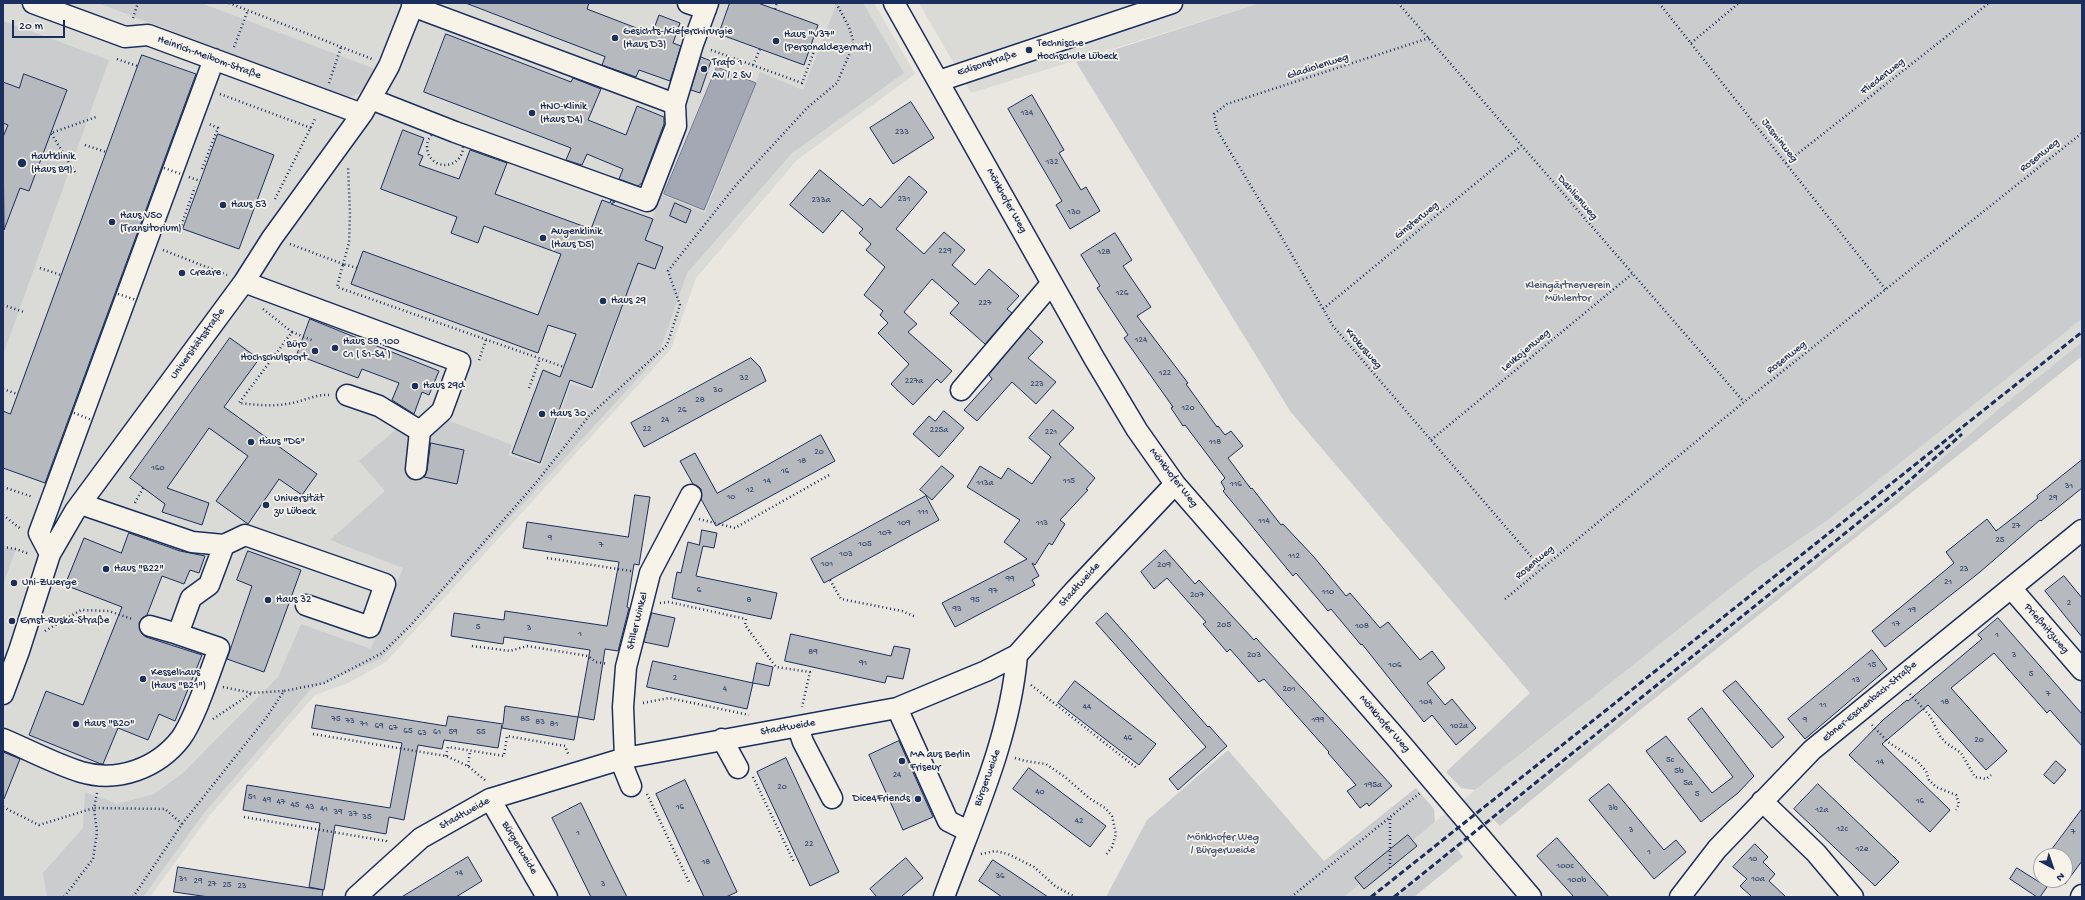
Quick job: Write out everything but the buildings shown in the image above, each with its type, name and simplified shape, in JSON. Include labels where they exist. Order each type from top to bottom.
[{"type":"street","name":"Heinrich-Meibom-Straße","points":[[33,3],[125,37],[148,35],[323,99],[366,106],[454,132],[647,201],[676,126],[675,104]]},
{"type":"street","name":"Mönkhofer Weg","points":[[894,3],[939,81],[1051,284],[1137,430],[1175,484],[1531,897]]},
{"type":"street","name":"Edisonstraße","points":[[939,81],[946,77],[1172,3]]},
{"type":"street","points":[[413,5],[675,104],[693,44],[701,5]]},
{"type":"street","name":"Universitätsstraße","points":[[3,694],[20,651],[50,554],[81,504],[235,276],[272,238],[339,146],[366,106],[390,66],[413,5]]},
{"type":"street","points":[[50,554],[39,533],[214,59]]},
{"type":"street","points":[[235,276],[460,362],[442,410],[420,431],[416,469]]},
{"type":"street","points":[[961,390],[1051,284]]},
{"type":"street","points":[[347,395],[379,406],[420,431]]},
{"type":"street","name":"Stadtweide","points":[[356,897],[421,838],[494,798],[622,758],[897,708],[986,671],[1017,654],[1175,484]]},
{"type":"street","name":"Stiller Winkel","points":[[639,789],[622,758],[623,707],[626,667],[650,573],[690,495]]},
{"type":"street","points":[[81,504],[192,542],[224,545],[245,535],[385,584],[370,627],[306,605]]},
{"type":"street","name":"Ebner-Eschenbach-Straße","points":[[1680,897],[1717,850],[1812,750],[2082,530]]},
{"type":"street","points":[[178,634],[191,598],[208,585],[224,545]]},
{"type":"street","name":"Prießnitzweg","points":[[2011,588],[2082,670]]},
{"type":"street","points":[[3,739],[81,772],[101,776],[120,775],[154,763],[181,737],[219,648],[150,626]]},
{"type":"street","name":"Bürgerweide","points":[[944,897],[999,751],[1015,679],[1017,654]]},
{"type":"street","points":[[897,708],[948,821],[965,839]]},
{"type":"street","points":[[798,726],[802,742],[832,798]]},
{"type":"street","points":[[722,739],[744,770]]},
{"type":"street","name":"Bürgerweide","points":[[494,798],[547,897]]},
{"type":"street","points":[[1762,801],[1816,853],[1853,897]]},
{"type":"path","points":[[229,3],[390,66]]},
{"type":"path","points":[[775,9],[777,3]]},
{"type":"path","points":[[206,681],[231,690],[252,693],[284,691],[324,683],[382,653],[411,625],[535,484],[589,416],[667,345],[680,305],[668,272],[736,185],[808,107],[837,83],[854,42],[849,27],[836,3]]},
{"type":"path","name":"Dahlienweg","points":[[1398,3],[1744,402]]},
{"type":"path","name":"Jasminweg","points":[[1659,3],[1886,290]]},
{"type":"path","points":[[1691,43],[1739,3]]},
{"type":"path","name":"Fliederweg","points":[[1786,163],[1989,3]]},
{"type":"path","name":"Gladiolenweg","points":[[1214,114],[1227,104],[1429,38]]},
{"type":"path","points":[[693,44],[802,82],[816,46]]},
{"type":"path","points":[[274,202],[311,128],[341,47]]},
{"type":"path","points":[[753,65],[760,48]]},
{"type":"path","points":[[117,59],[137,66]]},
{"type":"path","points":[[217,93],[311,128]]},
{"type":"path","name":"Krokusweg","points":[[1214,114],[1217,130],[1333,326],[1541,568]]},
{"type":"path","points":[[75,172],[52,134],[96,117]]},
{"type":"path","points":[[202,169],[218,128],[206,124]]},
{"type":"path","name":"Rosenweg","points":[[1505,599],[1744,402],[2082,134]]},
{"type":"path","points":[[85,145],[106,152]]},
{"type":"path","points":[[339,146],[348,168],[350,214],[349,243],[337,287],[564,367]]},
{"type":"path","name":"Ginsterweg","points":[[1323,309],[1521,146]]},
{"type":"path","points":[[164,168],[181,174]]},
{"type":"path","points":[[187,177],[200,181]]},
{"type":"path","points":[[168,228],[179,232],[195,188]]},
{"type":"path","points":[[272,238],[357,268]]},
{"type":"path","points":[[161,249],[235,276]]},
{"type":"path","points":[[40,268],[61,275]]},
{"type":"path","name":"Levkojenweg","points":[[1431,440],[1632,274]]},
{"type":"path","points":[[118,294],[136,300]]},
{"type":"path","points":[[3,305],[24,312]]},
{"type":"path","points":[[261,306],[265,312],[292,332],[314,341]]},
{"type":"path","points":[[292,332],[239,403],[268,407],[293,403],[322,394],[347,395]]},
{"type":"path","points":[[478,361],[486,340]]},
{"type":"path","points":[[529,388],[540,358]]},
{"type":"path","points":[[3,389],[17,394]]},
{"type":"path","points":[[74,413],[92,420]]},
{"type":"path","points":[[681,515],[735,528],[831,474]]},
{"type":"path","points":[[128,501],[135,503],[144,488]]},
{"type":"path","points":[[3,547],[16,549]]},
{"type":"path","points":[[547,558],[633,571],[648,580]]},
{"type":"path","points":[[830,580],[841,599],[902,611],[916,617]]},
{"type":"path","points":[[642,605],[669,602],[746,619],[745,625],[776,667],[810,672],[798,726]]},
{"type":"path","points":[[20,651],[46,631],[81,610],[109,610],[150,626]]},
{"type":"path","points":[[472,646],[510,651],[526,646],[588,656],[596,662],[626,667]]},
{"type":"path","points":[[1015,679],[1032,686],[1138,769]]},
{"type":"path","points":[[1898,679],[1930,716],[1940,736],[1945,742],[1961,752],[1976,777],[1986,779],[1991,775]]},
{"type":"path","points":[[133,897],[182,824],[266,718],[284,691]]},
{"type":"path","points":[[207,723],[252,693]]},
{"type":"path","points":[[623,707],[669,698],[749,715],[776,730]]},
{"type":"path","points":[[1859,711],[1888,742],[1917,761],[1926,771],[1929,780],[1936,787],[1956,795],[1959,804],[1956,810]]},
{"type":"path","points":[[313,734],[446,756],[468,766],[494,788],[494,798]]},
{"type":"path","points":[[446,756],[448,747],[504,756],[507,736],[565,746],[575,773]]},
{"type":"path","points":[[468,766],[470,750]]},
{"type":"path","points":[[999,751],[1025,761],[1046,764],[1105,808],[1112,816],[1116,834],[1112,848],[1105,856]]},
{"type":"path","points":[[744,770],[794,862]]},
{"type":"path","points":[[64,897],[93,859],[97,832],[94,808],[101,776]]},
{"type":"path","points":[[1291,897],[1433,782]]},
{"type":"path","points":[[639,789],[689,882]]},
{"type":"path","points":[[3,807],[40,825],[94,808],[165,809],[182,824]]},
{"type":"path","points":[[244,817],[386,841],[405,853]]},
{"type":"path","points":[[1390,818],[1390,868]]},
{"type":"path","points":[[965,839],[979,854],[995,851],[1008,854],[1034,867],[1055,886],[1075,897]]},
{"type":"shaded area","name":"Universität zu Lübeck","points":[[3,3],[874,3],[915,74],[797,160],[696,278],[671,349],[386,662],[348,683],[315,695],[209,816],[150,897],[3,897]]},
{"type":"shaded area","name":"Technische Hochschule Lübeck","points":[[919,3],[1260,3],[971,93]]},
{"type":"shaded area","points":[[717,67],[756,83],[704,210],[664,194]]},
{"type":"shaded area","points":[[2082,319],[2082,342],[2002,406],[1877,515],[1398,897],[1344,897],[1435,822],[1750,573],[1828,520]]},
{"type":"green space","points":[[98,3],[201,3],[375,69],[367,84],[361,91],[352,96],[346,97]]},
{"type":"green space","points":[[837,3],[863,3],[904,73],[792,153],[687,273],[658,356],[382,658],[311,689],[204,813],[143,897],[47,897],[43,873],[83,828],[85,792],[117,804],[154,794],[183,773],[278,677],[301,624],[371,649],[403,568],[330,540],[385,491],[359,461],[399,427],[447,420],[512,445],[508,455],[541,466],[571,384],[594,391],[661,194],[705,213],[760,72],[803,90]]},
{"type":"green space","name":"Kleingärtnerverein Mühlentor","points":[[1260,3],[2082,3],[2082,319],[1828,520],[1750,573],[1475,790],[1461,788],[1446,772],[1530,693],[1290,411],[1076,62]]},
{"type":"green space","points":[[3,21],[109,60],[3,355]]},
{"type":"green space","points":[[2082,342],[2082,356],[1639,711],[1500,826],[1494,820],[1877,515],[2002,406]]},
{"type":"green space","points":[[3,547],[16,549],[3,585]]},
{"type":"green space","name":"Mönkhofer Weg / Bürgerweide","points":[[1228,750],[1324,861],[1416,788],[1434,809],[1435,822],[1344,897],[1106,897],[1147,820]]},
{"type":"green space","points":[[1457,849],[1463,857],[1414,897],[1398,897]]},
{"type":"railway","points":[[1371,897],[2082,332]]},
{"type":"railway","points":[[1394,897],[1900,489],[1962,434]]},
{"type":"place","name":"Gesichts-/Kieferchirurgie (Haus D3)","points":[[615,38]]},
{"type":"place","name":"Haus \"V37\" (Personaldezernat)","points":[[776,41]]},
{"type":"place","name":"Technische Hochschule Lübeck","points":[[1029,50]]},
{"type":"place","name":"Trafo 1 AV / 2 SV","points":[[704,69]]},
{"type":"place","name":"HNO-Klinik (Haus D4)","points":[[532,113]]},
{"type":"place","name":"Hautklinik (Haus B9)","points":[[22,163]]},
{"type":"place","name":"Haus 53","points":[[223,205]]},
{"type":"place","name":"Haus V50 (Transitorium)","points":[[112,222]]},
{"type":"place","name":"Augenklinik (Haus D5)","points":[[543,238]]},
{"type":"place","name":"Creare","points":[[182,273]]},
{"type":"place","name":"Haus 29","points":[[603,301]]},
{"type":"place","name":"Haus 58.100 C1 ( S1-S4 )","points":[[335,348]]},
{"type":"place","name":"Büro Hochschulsport","points":[[315,351]]},
{"type":"place","name":"Haus 29d","points":[[415,386]]},
{"type":"place","name":"Haus 30","points":[[542,414]]},
{"type":"place","name":"Haus \"D6\"","points":[[251,442]]},
{"type":"place","name":"Universität zu Lübeck","points":[[266,505]]},
{"type":"place","name":"Haus \"B22\"","points":[[106,569]]},
{"type":"place","name":"Uni-Zwerge","points":[[14,583]]},
{"type":"place","name":"Haus 32","points":[[268,600]]},
{"type":"place","name":"Ernst-Ruska-Straße","points":[[12,621]]},
{"type":"place","name":"Kesselhaus (Haus \"B21\")","points":[[143,679]]},
{"type":"place","name":"Haus \"B20\"","points":[[76,724]]},
{"type":"place","name":"MA aus Berlin Friseur","points":[[902,761]]},
{"type":"place","name":"Dice4Friends","points":[[918,799]]}]
